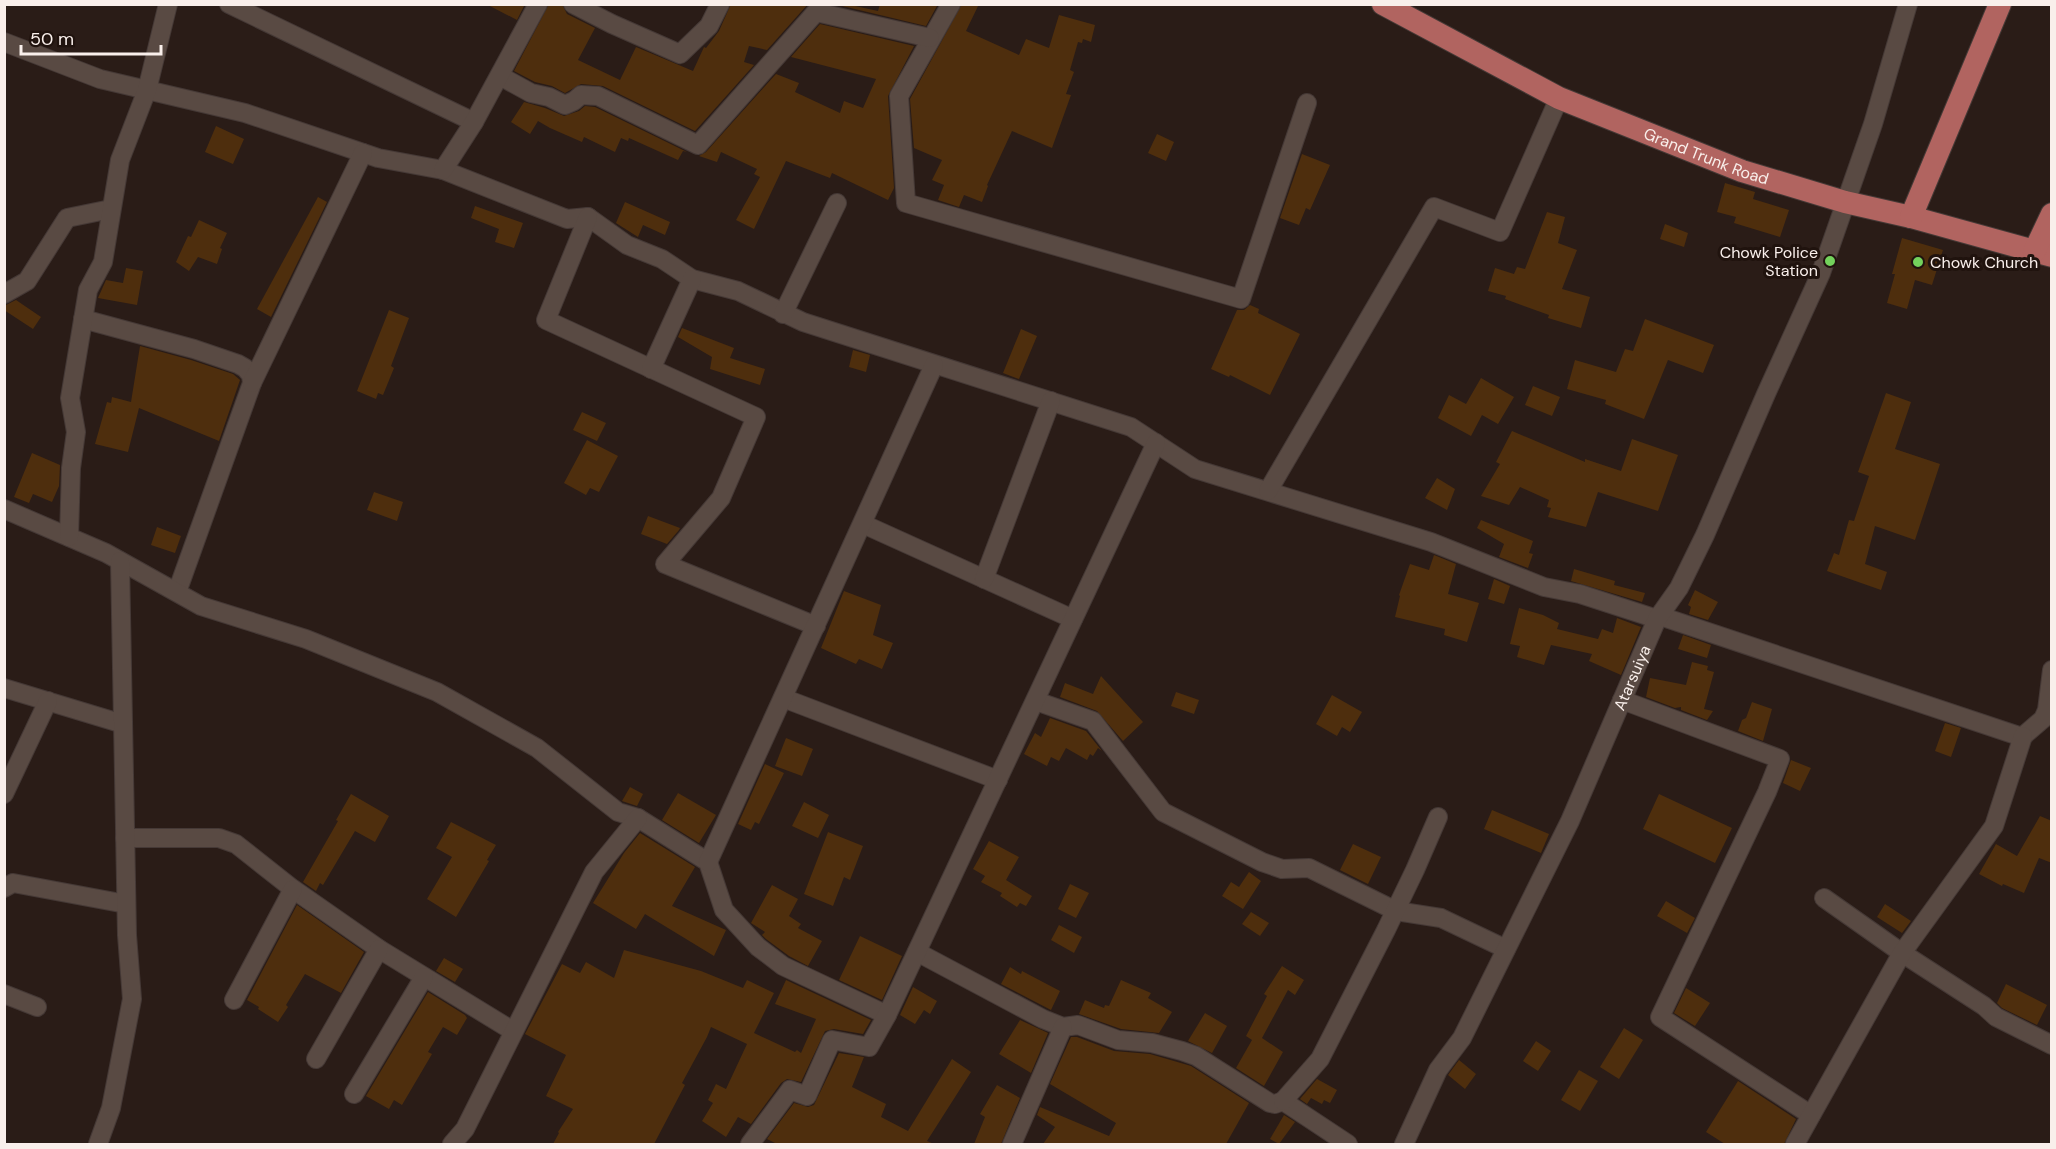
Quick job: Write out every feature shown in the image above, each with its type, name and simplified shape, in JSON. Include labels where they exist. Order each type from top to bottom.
[{"type":"main road","points":[[1911,217],[2000,4]]},
{"type":"main road","name":"Grand Trunk Road","points":[[1390,6],[1559,98],[1742,171],[1845,202],[1911,217],[2043,254]]},
{"type":"main road","points":[[2043,254],[2052,214]]},
{"type":"street","points":[[69,537],[71,468],[76,432],[70,398],[88,290],[103,262],[120,160],[147,90],[168,4]]},
{"type":"street","points":[[229,4],[474,122]]},
{"type":"street","points":[[444,170],[474,122],[538,4]]},
{"type":"street","points":[[573,4],[680,54],[709,26],[720,4]]},
{"type":"street","points":[[951,4],[899,96],[906,203],[1241,298],[1307,103]]},
{"type":"street","name":"Atarsuiya","points":[[1404,1144],[1438,1071],[1462,1038],[1570,821],[1659,617],[1679,588],[1705,535],[1821,273],[1873,124],[1908,4]]},
{"type":"street","points":[[500,76],[531,93],[549,97],[565,105],[581,95],[598,96],[698,145],[816,12],[930,38]]},
{"type":"street","points":[[4,42],[100,79],[245,113],[378,158],[444,170],[567,219],[588,217],[627,245],[662,259],[692,279],[738,291],[783,314],[934,365],[1131,427],[1195,468],[1431,542],[1544,587],[1580,594],[1659,617],[2023,736]]},
{"type":"street","points":[[1268,491],[1434,207],[1500,232],[1559,98]]},
{"type":"street","points":[[177,592],[252,383],[363,153]]},
{"type":"street","points":[[783,314],[837,203]]},
{"type":"street","points":[[4,294],[27,281],[67,218],[111,209]]},
{"type":"street","points":[[588,217],[546,320],[756,417],[721,498],[665,564],[816,626]]},
{"type":"street","points":[[651,369],[692,279]]},
{"type":"street","points":[[83,319],[194,349],[238,364],[251,375],[252,383]]},
{"type":"street","points":[[708,862],[934,365]]},
{"type":"street","points":[[984,579],[1051,401]]},
{"type":"street","points":[[750,1144],[790,1090],[807,1096],[832,1040],[869,1047],[917,952],[1156,443]]},
{"type":"street","points":[[4,509],[120,561],[201,606],[306,639],[437,692],[537,748],[618,812],[638,819],[708,862],[724,910],[758,947],[783,966],[887,1015]]},
{"type":"street","points":[[863,524],[1072,619]]},
{"type":"street","points":[[98,1144],[111,1108],[132,999],[126,904],[120,561]]},
{"type":"street","points":[[1795,1144],[1902,953],[1994,826],[2023,736],[2047,717],[2052,670]]},
{"type":"street","points":[[4,688],[123,724]]},
{"type":"street","points":[[783,698],[998,780]]},
{"type":"street","points":[[1622,700],[1780,759],[1767,792],[1660,1017],[1811,1115]]},
{"type":"street","points":[[4,794],[48,701]]},
{"type":"street","points":[[1036,701],[1094,721],[1163,812],[1262,862],[1282,869],[1309,868],[1396,911],[1441,918],[1506,949]]},
{"type":"street","points":[[917,952],[1042,1019],[1063,1027],[1078,1024],[1118,1040],[1152,1043],[1196,1056],[1270,1103],[1279,1104],[1320,1059],[1396,911],[1438,817]]},
{"type":"street","points":[[452,1144],[465,1129],[594,872],[638,819]]},
{"type":"street","points":[[125,838],[219,838],[236,844],[293,889],[380,949],[513,1031]]},
{"type":"street","points":[[4,888],[13,883],[126,904]]},
{"type":"street","points":[[234,1000],[293,889]]},
{"type":"street","points":[[1824,898],[1902,953],[1984,1006],[1996,1017],[2052,1045]]},
{"type":"street","points":[[316,1059],[380,949]]},
{"type":"street","points":[[354,1094],[424,977]]},
{"type":"street","points":[[4,994],[37,1007]]},
{"type":"street","points":[[1012,1144],[1063,1027]]},
{"type":"street","points":[[1282,1101],[1348,1144]]},
{"type":"building","points":[[486,4],[525,4],[517,20]]},
{"type":"building","points":[[549,4],[562,4],[567,14],[595,28],[578,60],[620,80],[636,47],[693,71],[704,47],[706,48],[719,31],[731,4],[808,4],[767,50],[749,46],[744,62],[754,65],[695,131],[603,86],[581,84],[565,93],[514,71]]},
{"type":"building","points":[[834,4],[846,4],[878,11],[880,4],[938,4],[926,26]]},
{"type":"building","points":[[962,4],[979,4],[966,31],[1019,55],[1026,39],[1049,48],[1059,15],[1095,25],[1091,42],[1083,39],[1082,43],[1078,42],[1070,70],[1074,72],[1066,94],[1071,95],[1052,148],[1012,131],[987,185],[982,202],[964,195],[959,207],[938,200],[944,185],[932,180],[942,160],[914,148],[910,99]]},
{"type":"building","points":[[820,24],[914,46],[888,96],[894,188],[888,200],[832,173],[830,178],[786,161],[754,229],[736,220],[760,177],[754,174],[757,169],[721,152],[717,162],[699,156],[706,152],[776,74],[799,83],[795,92],[840,113],[844,101],[863,108],[876,79],[791,57]]},
{"type":"building","points":[[524,102],[564,116],[579,111],[585,106],[595,107],[687,152],[683,151],[678,160],[629,138],[628,141],[621,138],[615,152],[584,137],[582,142],[538,121],[530,134],[511,122]]},
{"type":"building","points":[[216,126],[244,139],[233,164],[205,152]]},
{"type":"building","points":[[1157,134],[1174,142],[1166,161],[1148,153]]},
{"type":"building","points":[[1302,154],[1330,165],[1310,210],[1306,208],[1299,225],[1280,218]]},
{"type":"building","points":[[1725,183],[1755,192],[1753,199],[1789,210],[1780,237],[1734,223],[1736,217],[1717,212]]},
{"type":"building","points":[[318,197],[327,202],[271,317],[257,309]]},
{"type":"building","points":[[625,202],[670,222],[665,235],[643,225],[638,237],[616,223]]},
{"type":"building","points":[[475,206],[523,223],[514,248],[495,242],[499,229],[471,218]]},
{"type":"building","points":[[1547,212],[1565,217],[1558,243],[1577,250],[1562,289],[1590,297],[1581,328],[1548,318],[1549,315],[1505,299],[1506,296],[1488,291],[1495,268],[1514,274],[1517,267],[1525,269]]},
{"type":"building","points":[[199,220],[227,233],[220,248],[222,249],[217,264],[198,257],[189,271],[176,262],[188,236],[191,237]]},
{"type":"building","points":[[1665,224],[1688,233],[1684,247],[1660,239]]},
{"type":"building","name":"Chowk Church","points":[[1902,238],[1943,250],[1932,285],[1915,280],[1907,309],[1887,303]]},
{"type":"building","points":[[126,268],[143,271],[137,305],[98,298],[106,280],[123,283]]},
{"type":"building","points":[[16,300],[41,317],[33,329],[4,310],[6,305]]},
{"type":"building","points":[[1250,305],[1259,309],[1258,313],[1300,334],[1270,395],[1230,375],[1229,377],[1211,369],[1237,310],[1244,310]]},
{"type":"building","points":[[389,310],[409,318],[383,395],[378,393],[376,399],[357,391]]},
{"type":"building","points":[[1645,319],[1714,345],[1703,373],[1668,360],[1644,419],[1605,404],[1606,400],[1567,389],[1575,360],[1616,372],[1625,349],[1633,351]]},
{"type":"building","points":[[682,328],[734,348],[730,358],[765,369],[760,385],[710,369],[712,357],[678,337]]},
{"type":"building","points":[[1021,329],[1037,336],[1019,379],[1003,373]]},
{"type":"building","points":[[140,346],[233,374],[240,380],[219,441],[139,408],[128,452],[95,444],[107,402],[111,403],[112,397],[131,402]]},
{"type":"building","points":[[853,350],[870,355],[866,372],[849,367]]},
{"type":"building","points":[[1481,378],[1514,397],[1498,424],[1482,415],[1471,436],[1438,418],[1449,395],[1466,404]]},
{"type":"building","points":[[1533,386],[1560,397],[1552,416],[1525,405]]},
{"type":"building","points":[[1886,393],[1911,402],[1895,449],[1940,464],[1915,540],[1875,526],[1865,564],[1887,572],[1881,590],[1827,571],[1834,553],[1839,555],[1849,520],[1854,521],[1869,476],[1858,472]]},
{"type":"building","points":[[582,412],[606,423],[597,441],[573,430]]},
{"type":"building","points":[[1512,431],[1585,462],[1585,459],[1621,471],[1632,439],[1678,455],[1658,511],[1598,492],[1586,527],[1548,517],[1551,508],[1547,507],[1549,500],[1520,487],[1509,505],[1481,496],[1500,464],[1496,462]]},
{"type":"building","points":[[587,440],[618,456],[599,492],[590,488],[586,495],[564,483]]},
{"type":"building","points":[[32,453],[60,465],[59,486],[52,502],[33,494],[29,503],[14,497]]},
{"type":"building","points":[[1437,478],[1455,489],[1447,510],[1425,498]]},
{"type":"building","points":[[374,492],[403,502],[397,521],[367,510]]},
{"type":"building","points":[[648,516],[680,528],[667,544],[641,534]]},
{"type":"building","points":[[1481,520],[1533,541],[1529,553],[1533,554],[1528,568],[1499,557],[1504,544],[1477,528]]},
{"type":"building","points":[[157,527],[181,536],[175,553],[151,545]]},
{"type":"building","points":[[1434,555],[1456,564],[1448,594],[1479,603],[1467,642],[1444,635],[1445,629],[1395,617],[1399,595],[1410,564],[1429,570]]},
{"type":"building","points":[[1574,569],[1615,581],[1614,585],[1645,593],[1642,602],[1571,581]]},
{"type":"building","points":[[1494,579],[1510,586],[1504,604],[1488,599]]},
{"type":"building","points":[[1695,590],[1718,602],[1708,620],[1689,614],[1691,607],[1688,605]]},
{"type":"building","points":[[844,591],[881,605],[873,635],[893,643],[882,669],[859,659],[856,664],[821,648]]},
{"type":"building","points":[[1519,608],[1543,615],[1559,623],[1557,629],[1598,639],[1602,629],[1613,633],[1617,618],[1641,627],[1621,675],[1589,661],[1592,654],[1551,645],[1544,665],[1517,657],[1520,646],[1510,644]]},
{"type":"building","points":[[1683,635],[1711,645],[1707,658],[1678,649]]},
{"type":"building","points":[[1692,662],[1708,666],[1707,670],[1714,672],[1704,709],[1713,711],[1707,720],[1681,710],[1681,707],[1675,708],[1646,697],[1650,678],[1686,685]]},
{"type":"building","points":[[1101,676],[1143,722],[1123,741],[1097,711],[1060,697],[1065,683],[1093,694]]},
{"type":"building","points":[[1176,692],[1199,700],[1194,714],[1171,706]]},
{"type":"building","points":[[1332,695],[1362,712],[1350,732],[1342,727],[1337,736],[1316,724]]},
{"type":"building","points":[[1752,702],[1772,709],[1763,741],[1738,731]]},
{"type":"building","points":[[1050,718],[1086,731],[1102,751],[1098,748],[1093,756],[1090,754],[1087,760],[1066,748],[1059,761],[1051,757],[1047,766],[1024,754],[1035,733],[1041,737]]},
{"type":"building","points":[[1945,723],[1961,728],[1951,757],[1935,751]]},
{"type":"building","points":[[786,738],[813,749],[802,776],[775,766]]},
{"type":"building","points":[[1791,760],[1811,768],[1800,791],[1783,783]]},
{"type":"building","points":[[765,764],[784,773],[759,824],[755,822],[751,830],[738,824]]},
{"type":"building","points":[[630,787],[643,794],[637,806],[622,801]]},
{"type":"building","points":[[678,793],[716,815],[699,843],[662,820]]},
{"type":"building","points":[[351,794],[389,816],[375,842],[355,831],[323,885],[320,883],[316,891],[303,882]]},
{"type":"building","points":[[1659,794],[1732,828],[1715,863],[1643,829]]},
{"type":"building","points":[[804,802],[829,815],[818,838],[792,826]]},
{"type":"building","points":[[1492,810],[1549,834],[1541,853],[1484,829]]},
{"type":"building","points":[[2040,816],[2052,821],[2052,863],[2039,858],[2024,893],[2003,884],[2002,886],[1979,874],[1996,844],[2017,856]]},
{"type":"building","points":[[451,822],[496,845],[456,917],[427,899],[452,857],[436,848]]},
{"type":"building","points":[[828,832],[863,846],[850,880],[844,877],[833,906],[804,894]]},
{"type":"building","points":[[640,833],[695,867],[672,906],[726,930],[714,956],[645,914],[636,929],[593,903],[624,853]]},
{"type":"building","points":[[989,841],[1019,857],[1006,880],[1032,896],[1026,906],[1020,903],[1017,907],[1000,896],[1002,893],[981,882],[985,876],[973,869]]},
{"type":"building","points":[[1353,844],[1381,857],[1368,884],[1340,870]]},
{"type":"building","points":[[1249,872],[1261,881],[1243,909],[1222,896],[1231,882],[1239,887]]},
{"type":"building","points":[[1070,884],[1089,893],[1076,918],[1058,909]]},
{"type":"building","points":[[772,885],[798,899],[789,916],[801,924],[798,928],[822,941],[808,966],[789,956],[766,939],[762,935],[765,932],[751,923]]},
{"type":"building","points":[[1666,901],[1695,918],[1687,933],[1657,916]]},
{"type":"building","points":[[1885,904],[1911,921],[1902,933],[1877,917]]},
{"type":"building","points":[[297,905],[364,952],[341,993],[305,974],[278,1022],[247,1000]]},
{"type":"building","points":[[1251,912],[1269,923],[1260,936],[1242,924]]},
{"type":"building","points":[[1059,925],[1082,937],[1074,953],[1051,940]]},
{"type":"building","points":[[860,936],[902,956],[882,1000],[839,980]]},
{"type":"building","points":[[624,950],[701,971],[743,988],[747,980],[774,993],[754,1033],[795,1052],[797,1050],[801,1053],[816,1019],[775,1004],[786,980],[871,1020],[863,1034],[834,1029],[825,1031],[801,1082],[787,1079],[781,1083],[751,1124],[738,1117],[726,1137],[702,1121],[713,1103],[708,1100],[716,1084],[726,1089],[747,1044],[711,1027],[682,1083],[685,1085],[654,1144],[553,1144],[573,1109],[546,1096],[566,1055],[525,1034],[562,964],[580,973],[586,962],[614,978]]},
{"type":"building","points":[[444,958],[463,969],[455,982],[436,971]]},
{"type":"building","points":[[1282,966],[1304,980],[1295,995],[1288,990],[1262,1038],[1283,1052],[1264,1086],[1236,1068],[1252,1040],[1246,1036],[1267,996],[1264,994]]},
{"type":"building","points":[[1010,967],[1060,991],[1051,1010],[1001,984]]},
{"type":"building","points":[[1121,980],[1151,993],[1148,998],[1172,1012],[1159,1033],[1121,1029],[1079,1014],[1085,1000],[1104,1008],[1105,1005],[1109,1006]]},
{"type":"building","points":[[2006,984],[2047,1005],[2037,1025],[2002,1008],[1997,1003]]},
{"type":"building","points":[[913,987],[937,1001],[930,1014],[924,1010],[915,1024],[900,1015]]},
{"type":"building","points":[[1686,988],[1710,1003],[1695,1026],[1674,1013]]},
{"type":"building","points":[[428,992],[467,1018],[457,1035],[443,1027],[428,1052],[432,1054],[402,1105],[394,1100],[389,1109],[366,1096]]},
{"type":"building","points":[[1205,1013],[1227,1026],[1212,1053],[1188,1041]]},
{"type":"building","points":[[1020,1020],[1048,1033],[1031,1073],[999,1054]]},
{"type":"building","points":[[1624,1028],[1643,1040],[1619,1079],[1600,1067]]},
{"type":"building","points":[[1071,1037],[1077,1037],[1114,1051],[1150,1054],[1191,1066],[1249,1103],[1226,1144],[1043,1144],[1055,1127],[1037,1115],[1040,1107],[1109,1136],[1116,1123],[1050,1084]]},
{"type":"building","points":[[1536,1041],[1551,1051],[1538,1071],[1523,1061]]},
{"type":"building","points":[[839,1053],[864,1057],[852,1087],[886,1104],[881,1117],[908,1131],[952,1059],[971,1072],[927,1141],[934,1144],[777,1144],[767,1139],[794,1103],[808,1107],[814,1105]]},
{"type":"building","points":[[1459,1060],[1476,1074],[1465,1089],[1448,1075]]},
{"type":"building","points":[[1579,1070],[1598,1081],[1580,1111],[1561,1100]]},
{"type":"building","points":[[1317,1079],[1337,1090],[1330,1103],[1324,1100],[1322,1104],[1311,1098],[1307,1104],[1300,1099]]},
{"type":"building","points":[[1738,1081],[1796,1119],[1784,1144],[1725,1144],[1706,1132]]},
{"type":"building","points":[[997,1085],[1020,1098],[1001,1144],[974,1144],[985,1117],[980,1114]]},
{"type":"building","points":[[1284,1115],[1295,1122],[1279,1144],[1270,1139]]},
{"type":"place","name":"Chowk Police Station","points":[[1830,261]]},
{"type":"place","name":"Chowk Church","points":[[1918,262]]}]
